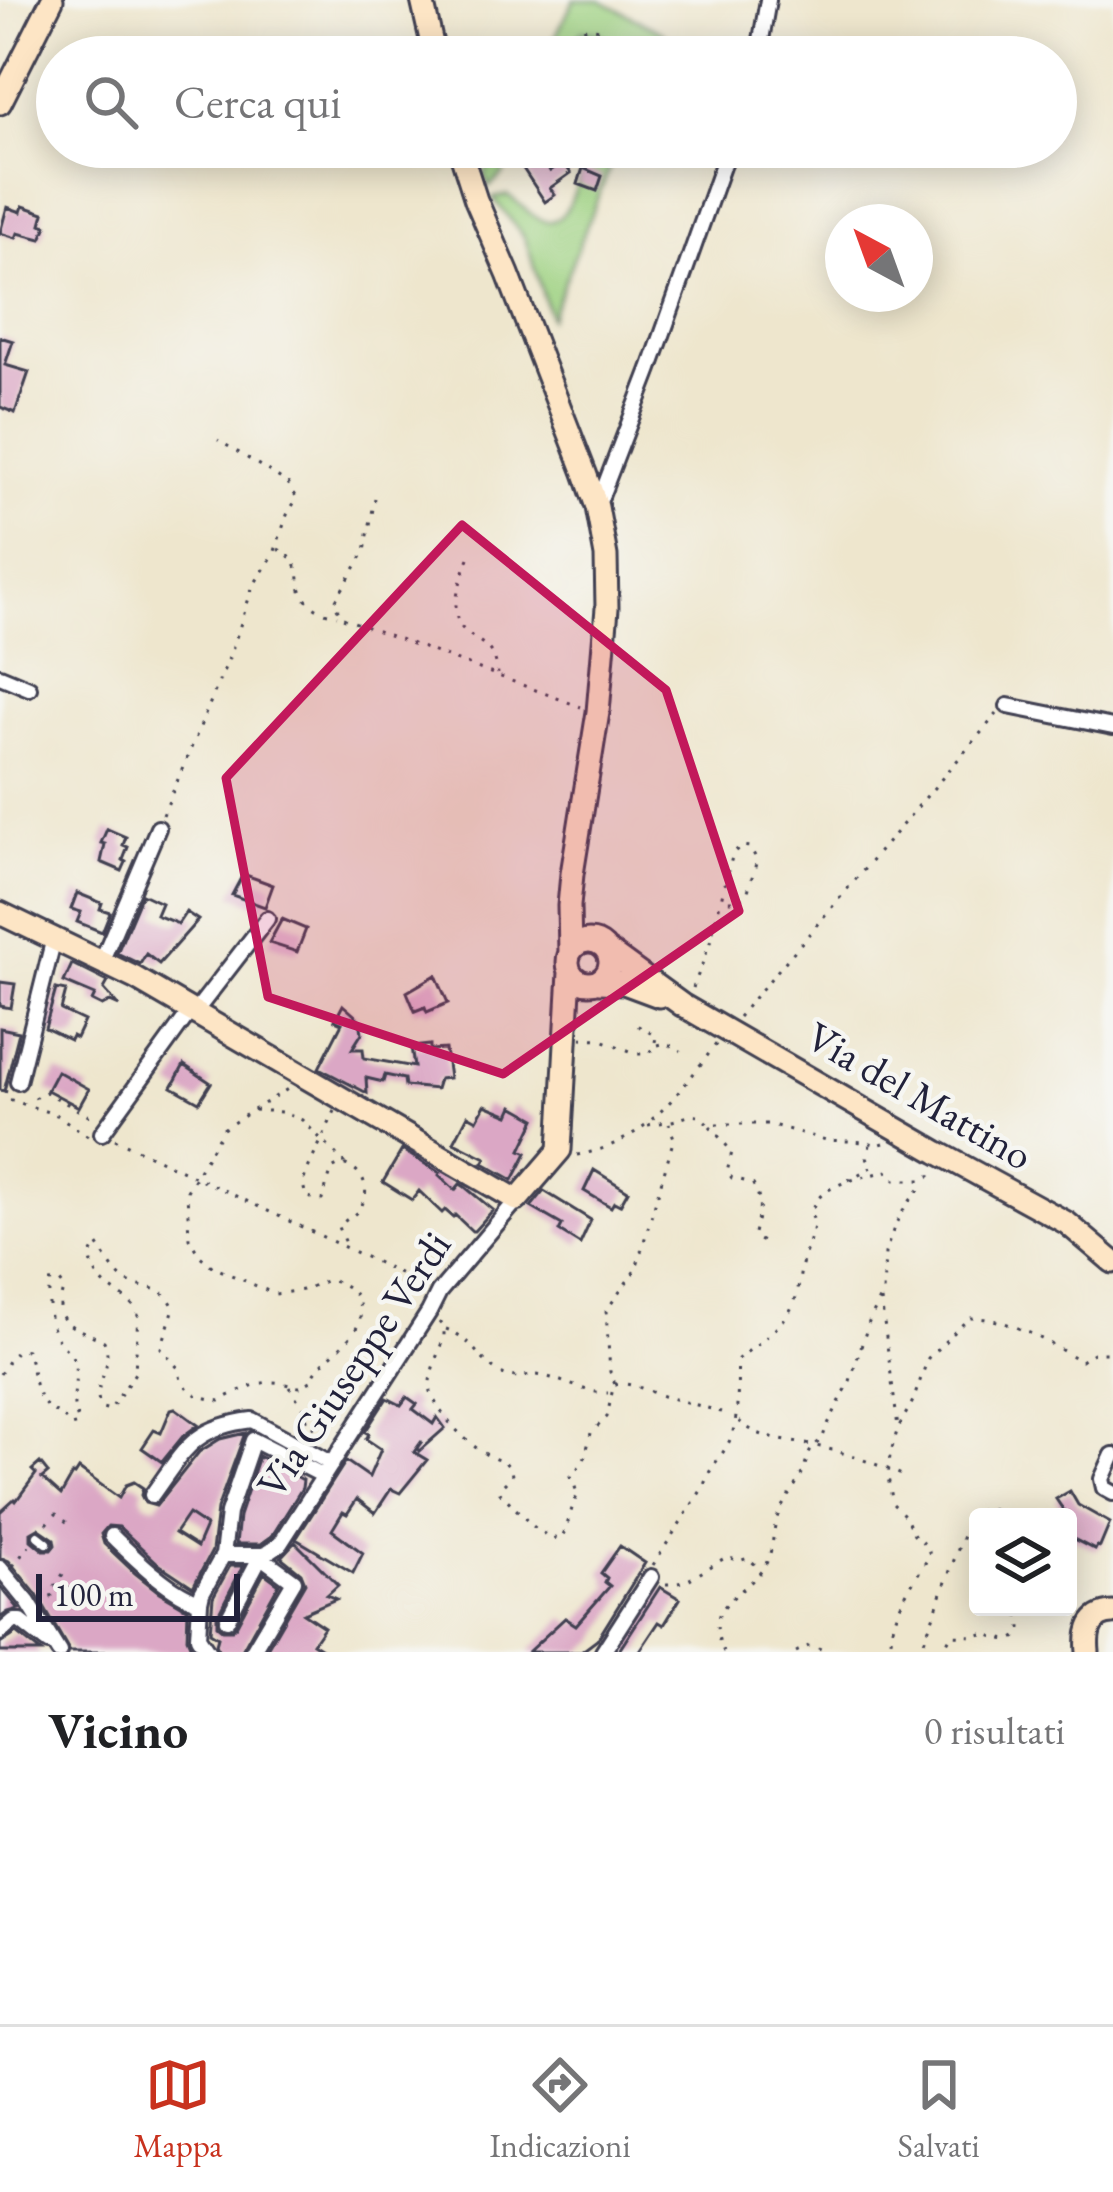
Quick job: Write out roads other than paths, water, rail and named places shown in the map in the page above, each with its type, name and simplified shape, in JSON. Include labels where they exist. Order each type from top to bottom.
[{"type":"main road","points":[[0,103],[52,0]]},
{"type":"main road","points":[[422,0],[430,36]]},
{"type":"main road","points":[[466,168],[597,507],[606,556],[607,608],[598,712],[570,893],[568,1028]]},
{"type":"main road","points":[[568,1028],[575,1002],[609,971],[610,957],[579,919],[570,893]]},
{"type":"main road","points":[[0,914],[102,960],[517,1201]]},
{"type":"main road","points":[[570,963],[579,944],[591,941],[603,947]]},
{"type":"main road","name":"Via del Mattino","points":[[603,947],[682,1005]]},
{"type":"main road","points":[[570,963],[580,981],[596,982]]},
{"type":"main road","name":"Via del Mattino","points":[[596,982],[624,983],[682,1005],[1067,1223],[1113,1262]]},
{"type":"main road","name":"Via Giuseppe Verdi","points":[[517,1201],[568,1152],[568,1028]]},
{"type":"main road","points":[[1088,1652],[1087,1635],[1093,1622],[1102,1613],[1113,1613]]},
{"type":"street","points":[[762,36],[768,0]]},
{"type":"street","points":[[597,507],[722,168]]},
{"type":"street","points":[[0,676],[29,688]]},
{"type":"street","points":[[1008,706],[1113,727]]},
{"type":"street","points":[[102,960],[158,827]]},
{"type":"street","points":[[104,1129],[267,919]]},
{"type":"street","points":[[12,1086],[54,938]]},
{"type":"street","name":"Via Giuseppe Verdi","points":[[227,1621],[260,1560],[280,1544],[439,1292],[517,1201]]},
{"type":"street","points":[[152,1495],[192,1440],[237,1422],[252,1420],[328,1470]]},
{"type":"street","points":[[210,1647],[198,1637],[202,1593],[223,1555],[228,1513],[253,1440],[328,1470]]},
{"type":"street","points":[[1113,1455],[1102,1479],[1104,1488],[1113,1493]]},
{"type":"street","points":[[112,1536],[187,1598],[200,1603]]},
{"type":"street","points":[[223,1555],[268,1562],[294,1581],[252,1652]]},
{"type":"street","points":[[6,1568],[59,1652]]},
{"type":"street","points":[[603,1652],[651,1577]]},
{"type":"street","points":[[0,1634],[20,1621],[59,1652]]},
{"type":"lane","points":[[38,1536],[47,1543]]}]
